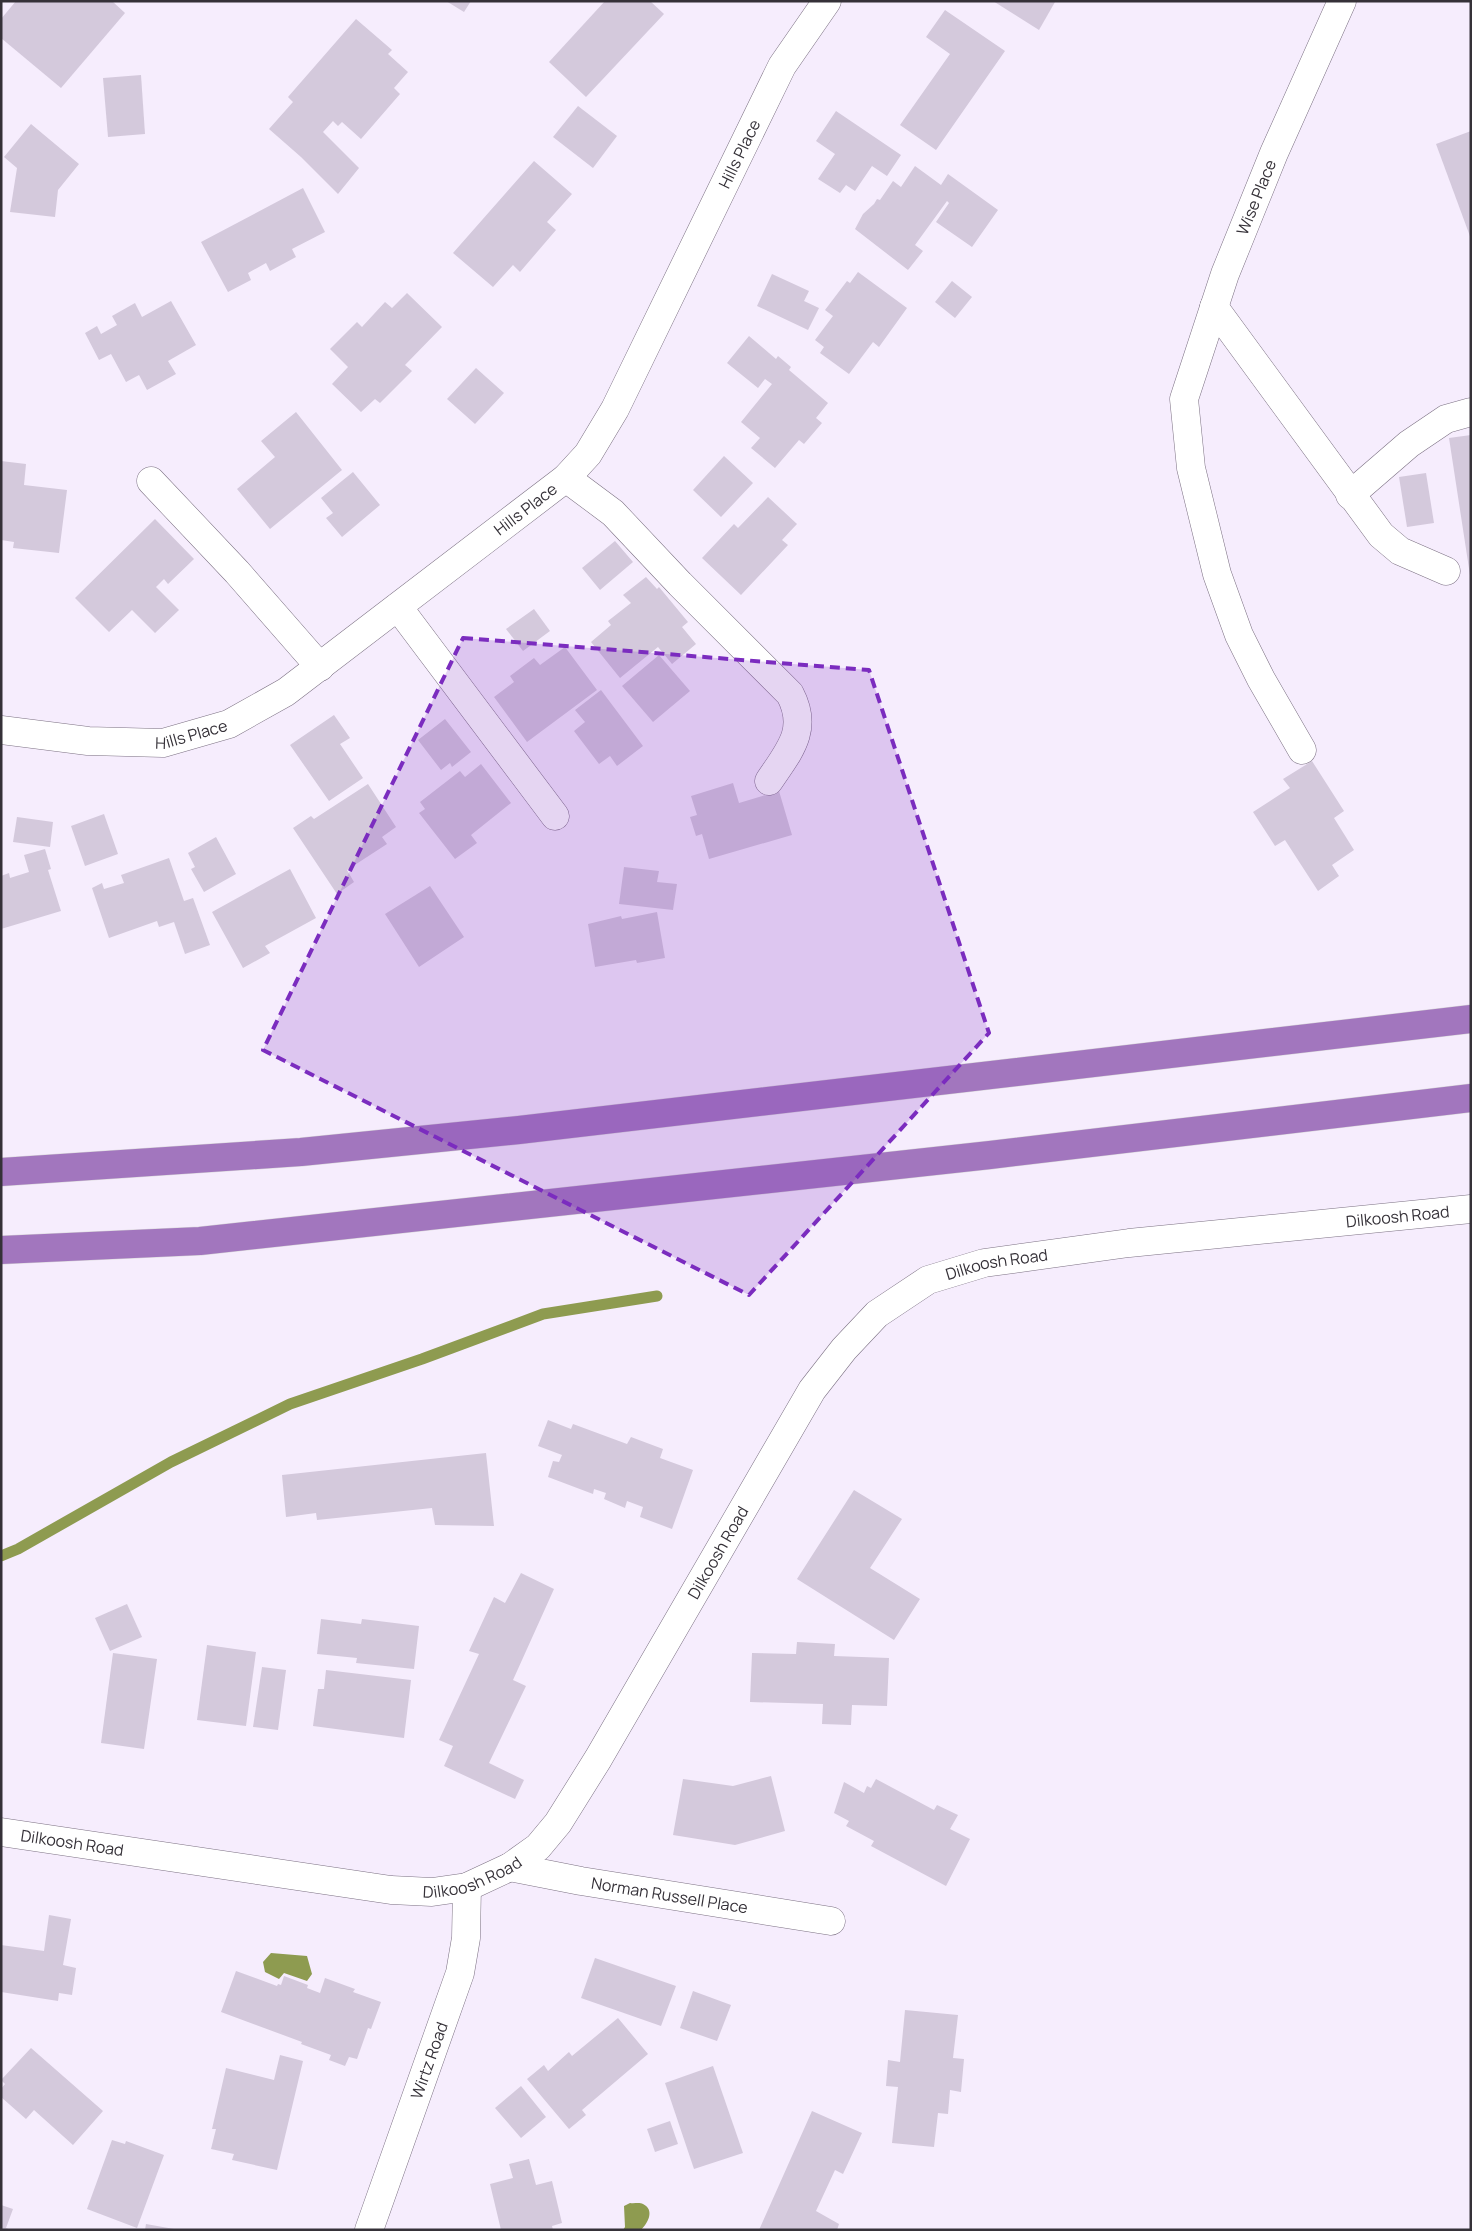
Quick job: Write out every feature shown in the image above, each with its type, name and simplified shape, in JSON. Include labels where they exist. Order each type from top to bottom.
[{"type":"highway","points":[[1,1172],[301,1152],[519,1130],[1471,1019]]},
{"type":"highway","points":[[1,1250],[210,1240],[980,1156],[1471,1098]]},
{"type":"street","name":"Hills Place","points":[[1,730],[88,741],[163,743],[229,724],[286,692],[566,478],[588,454],[614,409],[782,66],[827,1]]},
{"type":"street","name":"Wise Place","points":[[1302,750],[1261,679],[1239,635],[1217,574],[1191,468],[1184,399],[1225,274],[1274,154],[1342,1]]},
{"type":"street","points":[[1214,307],[1381,535],[1400,551],[1446,571]]},
{"type":"street","points":[[1350,495],[1410,444],[1446,418],[1471,412]]},
{"type":"street","points":[[566,478],[613,513],[680,584],[790,694],[797,707],[798,726],[793,746],[769,781]]},
{"type":"street","points":[[151,481],[237,572],[320,667]]},
{"type":"street","points":[[398,607],[555,816]]},
{"type":"street","name":"Dilkoosh Road","points":[[1,1832],[391,1890],[432,1892],[467,1887],[510,1867],[538,1846],[558,1823],[598,1759],[812,1390],[844,1349],[877,1314],[928,1280],[984,1263],[1129,1243],[1471,1209]]},
{"type":"street","name":"Norman Russell Place","points":[[510,1867],[581,1881],[831,1922]]},
{"type":"street","name":"Wirtz Road","points":[[369,2230],[460,1973],[466,1938],[467,1887]]},
{"type":"highlighted area","points":[[463,638],[869,670],[989,1033],[749,1295],[263,1050]]},
{"type":"shaded area","points":[[271,1953],[307,1956],[312,1974],[307,1981],[284,1973],[279,1979],[265,1972],[263,1962]]},
{"type":"shaded area","points":[[630,2203],[641,2203],[649,2210],[648,2220],[641,2230],[623,2230],[625,2227],[624,2206]]},
{"type":"building","points":[[16,1],[112,1],[125,13],[61,88],[1,38],[1,19]]},
{"type":"building","points":[[446,1],[471,1],[464,12]]},
{"type":"building","points":[[605,1],[650,1],[664,14],[586,97],[549,62]]},
{"type":"building","points":[[993,1],[1054,1],[1055,2],[1039,30]]},
{"type":"building","points":[[945,10],[1005,51],[936,150],[900,125],[950,54],[926,37]]},
{"type":"building","points":[[356,19],[392,50],[388,54],[408,72],[394,88],[400,94],[361,139],[342,122],[338,126],[333,121],[323,132],[359,168],[338,194],[301,157],[269,129],[293,102],[288,97]]},
{"type":"building","points":[[141,75],[145,134],[108,137],[103,78]]},
{"type":"building","points":[[578,106],[617,136],[593,168],[553,137]]},
{"type":"building","points":[[836,111],[901,155],[887,176],[872,166],[855,191],[846,185],[840,193],[818,179],[835,154],[816,141]]},
{"type":"building","points":[[31,124],[79,164],[58,190],[55,217],[10,212],[17,168],[4,157]]},
{"type":"building","points":[[1471,131],[1471,239],[1436,144]]},
{"type":"building","points":[[534,161],[572,194],[547,222],[556,230],[520,272],[513,265],[493,287],[453,253]]},
{"type":"building","points":[[915,166],[941,185],[948,174],[998,210],[972,247],[936,222],[949,203],[947,201],[915,245],[923,251],[908,270],[855,229],[863,214],[877,199],[880,200],[893,181],[901,187]]},
{"type":"building","points":[[303,188],[325,232],[292,249],[296,257],[270,271],[266,263],[248,273],[251,280],[228,292],[201,242]]},
{"type":"building","points":[[858,272],[907,308],[879,347],[873,342],[849,374],[820,353],[824,347],[815,340],[833,316],[825,310],[847,281],[850,283]]},
{"type":"building","points":[[772,274],[809,291],[804,301],[819,308],[808,330],[757,306]]},
{"type":"building","points":[[952,281],[972,297],[955,318],[935,302]]},
{"type":"building","points":[[407,293],[442,327],[405,365],[412,371],[380,403],[375,399],[361,412],[332,384],[348,367],[330,349],[357,322],[362,327],[385,302],[392,308]]},
{"type":"building","points":[[171,301],[196,345],[168,361],[176,374],[147,390],[139,375],[126,382],[111,354],[99,360],[85,333],[97,326],[101,334],[117,325],[112,316],[135,303],[142,317]]},
{"type":"building","points":[[749,336],[776,359],[778,356],[791,367],[789,370],[828,403],[816,418],[822,423],[804,444],[799,440],[775,468],[751,448],[760,438],[741,422],[772,384],[765,379],[758,388],[727,363]]},
{"type":"building","points":[[476,368],[504,393],[475,424],[447,399]]},
{"type":"building","points":[[296,412],[342,470],[270,529],[237,489],[275,457],[261,441]]},
{"type":"building","points":[[1471,435],[1471,575],[1470,575],[1449,438]]},
{"type":"building","points":[[724,456],[753,483],[721,517],[693,490]]},
{"type":"building","points":[[1,461],[26,464],[24,485],[67,490],[59,553],[13,548],[14,542],[1,540]]},
{"type":"building","points":[[353,472],[380,505],[342,537],[326,518],[333,513],[321,498]]},
{"type":"building","points":[[1426,473],[1434,523],[1407,527],[1399,477]]},
{"type":"building","points":[[768,497],[797,524],[782,540],[788,545],[741,595],[702,558],[734,524],[738,528]]},
{"type":"building","points":[[155,519],[194,559],[168,584],[164,579],[156,587],[179,610],[155,633],[132,610],[109,632],[75,598]]},
{"type":"building","points":[[615,541],[633,562],[600,590],[582,568]]},
{"type":"building","points":[[646,577],[657,589],[659,587],[688,622],[682,627],[696,644],[672,664],[658,647],[620,678],[591,642],[611,625],[608,621],[631,603],[623,595]]},
{"type":"building","points":[[534,609],[550,631],[523,651],[506,629]]},
{"type":"building","points":[[565,647],[597,690],[527,742],[494,697],[514,682],[510,676],[534,658],[540,665]]},
{"type":"building","points":[[659,655],[690,691],[653,722],[622,686]]},
{"type":"building","points":[[601,690],[643,746],[617,766],[610,756],[599,764],[574,731],[585,722],[575,710]]},
{"type":"building","points":[[334,715],[350,738],[340,744],[363,778],[329,801],[290,745]]},
{"type":"building","points":[[445,719],[471,752],[452,767],[450,763],[441,770],[418,740]]},
{"type":"building","points":[[1312,761],[1344,811],[1334,818],[1354,850],[1332,865],[1339,876],[1318,891],[1285,840],[1275,846],[1253,812],[1290,788],[1283,779]]},
{"type":"building","points":[[481,764],[511,803],[471,835],[477,843],[455,859],[419,813],[425,809],[420,802],[460,771],[465,777]]},
{"type":"building","points":[[733,783],[739,803],[779,791],[792,835],[709,859],[702,834],[696,836],[690,817],[697,815],[691,796]]},
{"type":"building","points":[[368,784],[396,827],[382,837],[387,844],[347,870],[354,882],[337,894],[293,828],[311,816],[314,819]]},
{"type":"building","points":[[104,814],[118,854],[85,866],[71,826]]},
{"type":"building","points":[[17,817],[53,822],[50,847],[13,842]]},
{"type":"building","points":[[216,837],[236,874],[204,892],[191,869],[195,867],[188,853]]},
{"type":"building","points":[[45,849],[51,869],[48,870],[61,911],[1,929],[1,876],[9,873],[10,878],[29,872],[24,855]]},
{"type":"building","points":[[169,858],[184,901],[193,898],[210,945],[185,954],[174,922],[159,927],[157,921],[109,938],[92,888],[102,883],[104,889],[124,883],[121,875]]},
{"type":"building","points":[[624,867],[659,871],[657,882],[677,884],[673,910],[619,904]]},
{"type":"building","points":[[290,869],[316,918],[265,946],[270,953],[243,968],[212,912]]},
{"type":"building","points":[[430,886],[464,937],[419,967],[385,914]]},
{"type":"building","points":[[657,912],[665,958],[637,963],[636,960],[595,967],[588,924],[621,916],[622,919]]},
{"type":"building","points":[[548,1420],[571,1429],[573,1424],[627,1444],[631,1437],[663,1449],[660,1458],[693,1470],[672,1529],[640,1517],[643,1507],[627,1501],[625,1508],[604,1499],[606,1493],[594,1489],[593,1494],[548,1477],[553,1461],[559,1462],[562,1455],[538,1446]]},
{"type":"building","points":[[486,1453],[494,1526],[435,1525],[432,1508],[317,1520],[316,1513],[286,1517],[282,1475]]},
{"type":"building","points":[[854,1490],[902,1519],[870,1568],[920,1599],[894,1640],[797,1579]]},
{"type":"building","points":[[521,1573],[554,1589],[513,1680],[526,1686],[489,1763],[524,1780],[515,1799],[444,1766],[453,1746],[439,1740],[479,1654],[469,1651],[494,1597],[505,1603]]},
{"type":"building","points":[[127,1604],[142,1637],[110,1651],[95,1618]]},
{"type":"building","points":[[321,1619],[361,1624],[362,1619],[419,1626],[414,1669],[356,1663],[357,1658],[317,1654]]},
{"type":"building","points":[[797,1642],[835,1644],[834,1656],[889,1658],[887,1706],[852,1705],[851,1725],[822,1724],[823,1704],[750,1702],[752,1653],[796,1654]]},
{"type":"building","points":[[207,1645],[256,1652],[246,1726],[197,1720]]},
{"type":"building","points":[[113,1653],[157,1659],[144,1749],[101,1743]]},
{"type":"building","points":[[262,1667],[286,1670],[278,1730],[253,1727]]},
{"type":"building","points":[[326,1670],[411,1680],[404,1738],[313,1726],[318,1689],[324,1689]]},
{"type":"building","points":[[771,1776],[785,1831],[735,1845],[673,1835],[683,1779],[733,1786]]},
{"type":"building","points":[[876,1779],[934,1810],[937,1805],[958,1815],[950,1829],[970,1839],[946,1886],[871,1846],[874,1841],[846,1826],[849,1821],[834,1813],[844,1782],[864,1793],[867,1786],[871,1788]]},
{"type":"building","points":[[49,1915],[71,1919],[63,1965],[76,1968],[72,1995],[59,1993],[58,2001],[1,1992],[1,1945],[44,1951]]},
{"type":"building","points":[[595,1958],[676,1986],[661,2026],[581,1998]]},
{"type":"building","points":[[236,1971],[277,1986],[278,1984],[281,1985],[284,1976],[308,1985],[307,1988],[320,1993],[325,1978],[355,1989],[353,1992],[381,2002],[371,2029],[368,2028],[357,2059],[349,2057],[345,2066],[329,2060],[331,2055],[301,2044],[302,2042],[221,2012]]},
{"type":"building","points":[[693,1991],[731,2005],[717,2041],[680,2028]]},
{"type":"building","points":[[905,2010],[958,2015],[953,2058],[964,2059],[961,2092],[950,2090],[948,2114],[938,2113],[934,2147],[892,2143],[898,2087],[886,2086],[888,2060],[900,2062]]},
{"type":"building","points":[[618,2018],[648,2054],[582,2110],[586,2115],[569,2129],[527,2079],[544,2065],[548,2071],[569,2052],[572,2056]]},
{"type":"building","points":[[31,2048],[103,2111],[73,2145],[34,2110],[26,2119],[1,2097],[1,2089],[5,2084],[1,2080]]},
{"type":"building","points":[[280,2055],[303,2061],[277,2170],[232,2160],[234,2154],[211,2149],[216,2129],[212,2129],[226,2068],[274,2080]]},
{"type":"building","points":[[713,2066],[743,2153],[694,2169],[665,2083]]},
{"type":"building","points":[[521,2086],[546,2117],[521,2138],[495,2108]]},
{"type":"building","points":[[812,2111],[862,2133],[843,2174],[835,2170],[816,2211],[839,2224],[837,2230],[759,2230]]},
{"type":"building","points":[[670,2121],[678,2144],[655,2152],[647,2129]]},
{"type":"building","points":[[112,2140],[125,2144],[126,2141],[164,2155],[137,2228],[87,2209]]},
{"type":"building","points":[[529,2159],[536,2185],[552,2181],[562,2223],[552,2226],[553,2230],[501,2230],[490,2184],[513,2178],[509,2164]]},
{"type":"building","points":[[1,2205],[13,2209],[6,2228],[11,2230],[1,2230]]},
{"type":"building","points":[[146,2224],[174,2229],[174,2230],[145,2230]]},
{"type":"waterway","points":[[1,1556],[18,1549],[171,1462],[290,1404],[422,1359],[543,1314],[657,1296]]}]
